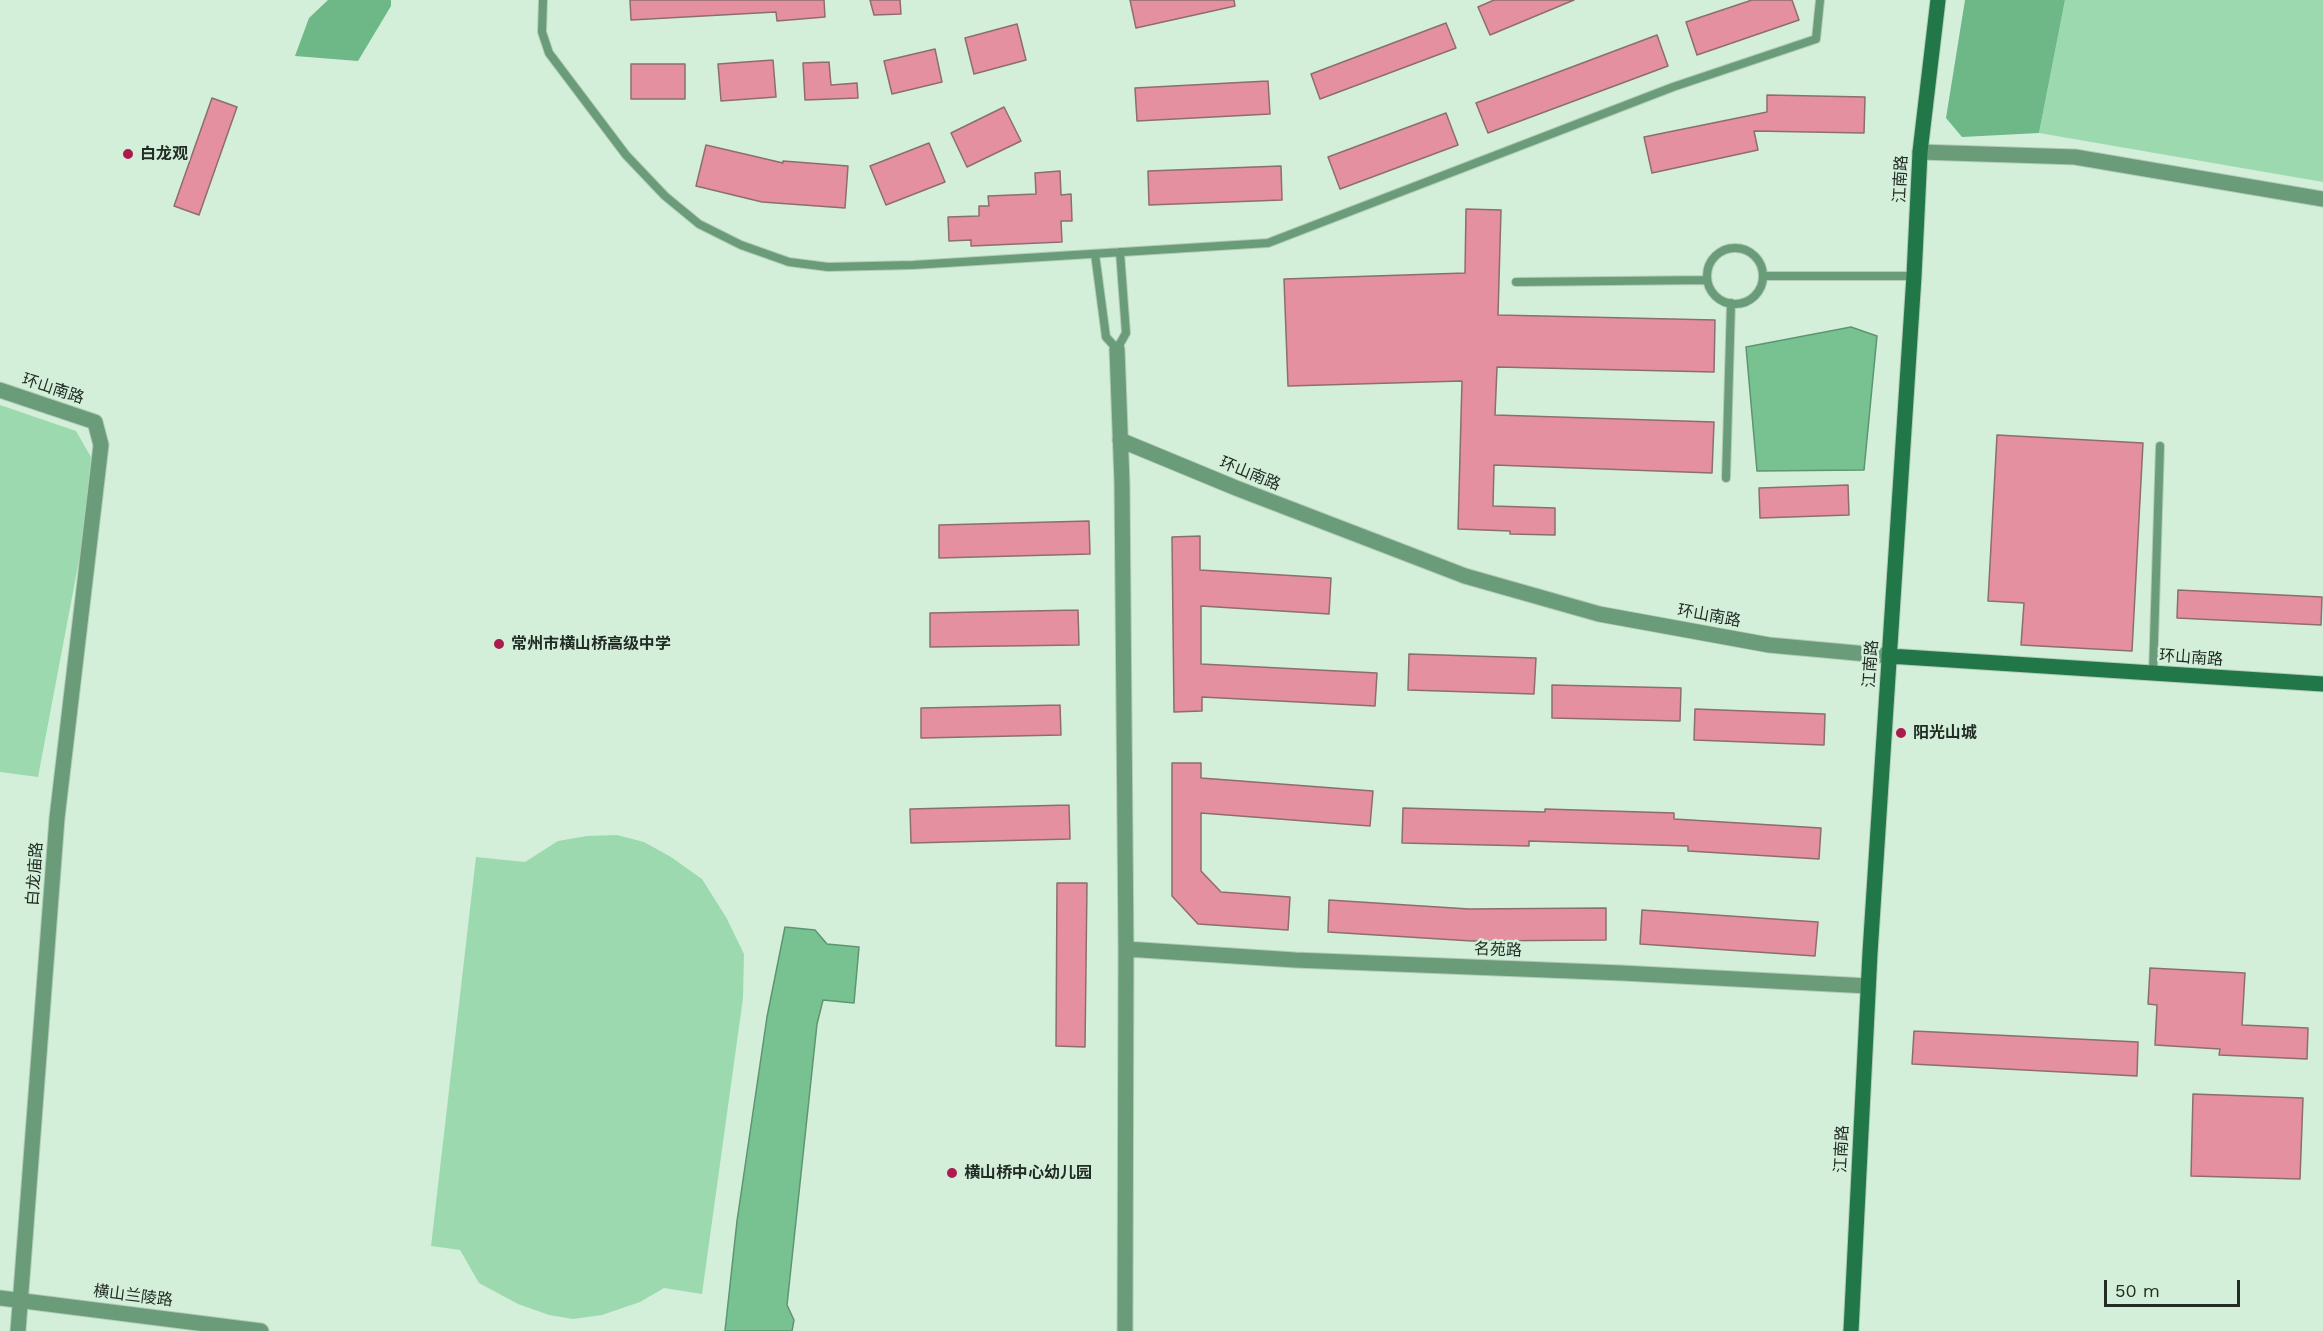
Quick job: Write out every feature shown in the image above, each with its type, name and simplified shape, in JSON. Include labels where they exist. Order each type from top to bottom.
[{"type":"main road","name":"江南路","points":[[1851,1331],[1868,986],[1920,152],[1938,0]]},
{"type":"main road","name":"环山南路","points":[[1889,656],[2323,684]]},
{"type":"street","points":[[1920,152],[2075,157],[2323,199]]},
{"type":"street","points":[[1117,349],[1126,949],[1125,1331]]},
{"type":"street","name":"环山南路","points":[[0,390],[95,422]]},
{"type":"street","name":"白龙庙路","points":[[18,1331],[57,818],[101,446],[95,422]]},
{"type":"street","name":"环山南路","points":[[1120,440],[1236,488],[1465,576],[1599,614],[1769,645],[1889,656]]},
{"type":"street","name":"名苑路","points":[[1126,949],[1295,960],[1622,973],[1868,986]]},
{"type":"street","name":"横山兰陵路","points":[[0,1298],[261,1331]]},
{"type":"lane","points":[[543,0],[542,32],[549,53],[626,155],[665,196],[699,224],[741,245],[789,262],[828,267],[913,265],[1268,243],[1673,87],[1816,39],[1820,0]]},
{"type":"lane","points":[[1727,248],[1738,248],[1748,250],[1756,257],[1763,276],[1756,293],[1740,303],[1731,303],[1715,296],[1707,280],[1707,270],[1711,260],[1718,253],[1727,248]]},
{"type":"lane","points":[[1095,254],[1106,337],[1117,349],[1126,333],[1120,252]]},
{"type":"lane","points":[[1763,276],[1914,276]]},
{"type":"lane","points":[[1516,282],[1707,280]]},
{"type":"lane","points":[[1726,478],[1731,303]]},
{"type":"lane","points":[[2153,673],[2160,446]]},
{"type":"shaded area","points":[[328,0],[391,0],[391,6],[358,61],[295,56],[309,18]]},
{"type":"shaded area","points":[[1965,0],[2065,0],[2039,133],[1962,137],[1946,118]]},
{"type":"shaded area","points":[[2065,0],[2323,0],[2323,182],[2039,133]]},
{"type":"shaded area","points":[[1851,327],[1877,336],[1864,470],[1757,471],[1746,347]]},
{"type":"shaded area","points":[[0,405],[76,431],[91,457],[84,534],[38,777],[0,772]]},
{"type":"shaded area","points":[[617,835],[644,842],[671,857],[702,879],[726,917],[744,954],[743,998],[702,1294],[664,1288],[640,1302],[602,1315],[573,1319],[549,1315],[518,1304],[479,1283],[460,1250],[431,1246],[476,857],[525,862],[558,841],[587,836]]},
{"type":"shaded area","points":[[785,927],[815,930],[827,944],[859,947],[854,1003],[823,1000],[817,1024],[787,1305],[794,1320],[792,1331],[725,1331],[737,1221],[767,1017]]},
{"type":"building","points":[[630,0],[824,0],[825,17],[777,21],[776,12],[631,20]]},
{"type":"building","points":[[870,0],[900,0],[901,14],[874,15]]},
{"type":"building","points":[[1130,0],[1234,0],[1235,6],[1136,28]]},
{"type":"building","points":[[1494,0],[1574,0],[1490,35],[1478,7]]},
{"type":"building","points":[[1752,0],[1792,0],[1799,20],[1697,55],[1686,22]]},
{"type":"building","points":[[1446,23],[1456,48],[1320,99],[1311,74]]},
{"type":"building","points":[[1017,24],[1026,60],[974,74],[965,38]]},
{"type":"building","points":[[1657,35],[1668,66],[1488,133],[1476,103]]},
{"type":"building","points":[[935,49],[942,82],[892,94],[884,61]]},
{"type":"building","points":[[773,60],[776,97],[721,101],[718,64]]},
{"type":"building","points":[[829,62],[831,85],[857,83],[858,98],[805,100],[803,63]]},
{"type":"building","points":[[631,64],[685,64],[685,99],[631,99]]},
{"type":"building","points":[[1268,81],[1270,114],[1137,121],[1135,88]]},
{"type":"building","points":[[1767,95],[1865,97],[1864,133],[1754,131],[1758,150],[1652,173],[1644,137],[1767,112]]},
{"type":"building","points":[[212,98],[237,107],[199,215],[174,206]]},
{"type":"building","points":[[1004,107],[1021,141],[967,167],[951,133]]},
{"type":"building","points":[[1446,113],[1458,145],[1340,189],[1328,157]]},
{"type":"building","points":[[929,143],[945,182],[886,205],[870,166]]},
{"type":"building","points":[[706,145],[783,163],[783,161],[848,166],[845,208],[762,202],[696,186]]},
{"type":"building","points":[[1281,166],[1282,200],[1149,205],[1148,171]]},
{"type":"building","points":[[1060,171],[1061,195],[1071,194],[1072,221],[1061,221],[1062,242],[971,246],[971,240],[949,241],[948,217],[979,216],[979,206],[989,206],[988,196],[1036,194],[1035,173]]},
{"type":"building","points":[[1466,209],[1501,210],[1498,315],[1715,320],[1714,372],[1497,367],[1495,415],[1714,422],[1712,473],[1494,465],[1493,506],[1555,508],[1555,535],[1458,529],[1462,381],[1288,386],[1284,279],[1465,273]]},
{"type":"building","points":[[1997,435],[2143,443],[2132,651],[2021,645],[2024,603],[1988,601]]},
{"type":"building","points":[[1848,485],[1849,515],[1760,518],[1759,488]]},
{"type":"building","points":[[1089,521],[1090,554],[939,558],[939,525]]},
{"type":"building","points":[[1200,536],[1200,570],[1331,578],[1329,614],[1201,606],[1201,664],[1377,673],[1375,706],[1202,697],[1202,711],[1174,712],[1172,537]]},
{"type":"building","points":[[2178,590],[2322,597],[2321,625],[2177,618]]},
{"type":"building","points":[[1078,610],[1079,645],[930,647],[930,613]]},
{"type":"building","points":[[1409,654],[1536,658],[1534,694],[1408,690]]},
{"type":"building","points":[[1552,685],[1681,688],[1680,721],[1552,718]]},
{"type":"building","points":[[1060,705],[1061,735],[921,738],[921,708]]},
{"type":"building","points":[[1695,709],[1825,714],[1824,745],[1694,740]]},
{"type":"building","points":[[1172,763],[1201,763],[1201,778],[1373,791],[1370,826],[1201,813],[1201,871],[1221,892],[1290,897],[1288,930],[1198,924],[1172,896]]},
{"type":"building","points":[[1069,805],[1070,839],[911,843],[910,809]]},
{"type":"building","points":[[1403,808],[1674,813],[1674,819],[1821,828],[1819,859],[1688,851],[1688,846],[1529,841],[1529,846],[1402,843]]},
{"type":"building","points":[[1057,883],[1087,883],[1085,1047],[1056,1046]]},
{"type":"building","points":[[1329,900],[1469,909],[1606,908],[1606,940],[1472,941],[1328,932]]},
{"type":"building","points":[[1642,910],[1818,922],[1815,956],[1640,944]]},
{"type":"building","points":[[2150,968],[2245,973],[2242,1025],[2308,1028],[2307,1059],[2219,1055],[2220,1049],[2155,1045],[2157,1005],[2148,1004]]},
{"type":"building","points":[[1914,1031],[2138,1042],[2137,1076],[1912,1064]]},
{"type":"building","points":[[2193,1094],[2303,1098],[2300,1179],[2191,1176]]},
{"type":"place","name":"白龙观","points":[[128,154]]},
{"type":"place","name":"常州市横山桥高级中学","points":[[499,644]]},
{"type":"place","name":"阳光山城","points":[[1901,733]]},
{"type":"place","name":"横山桥中心幼儿园","points":[[952,1173]]}]
